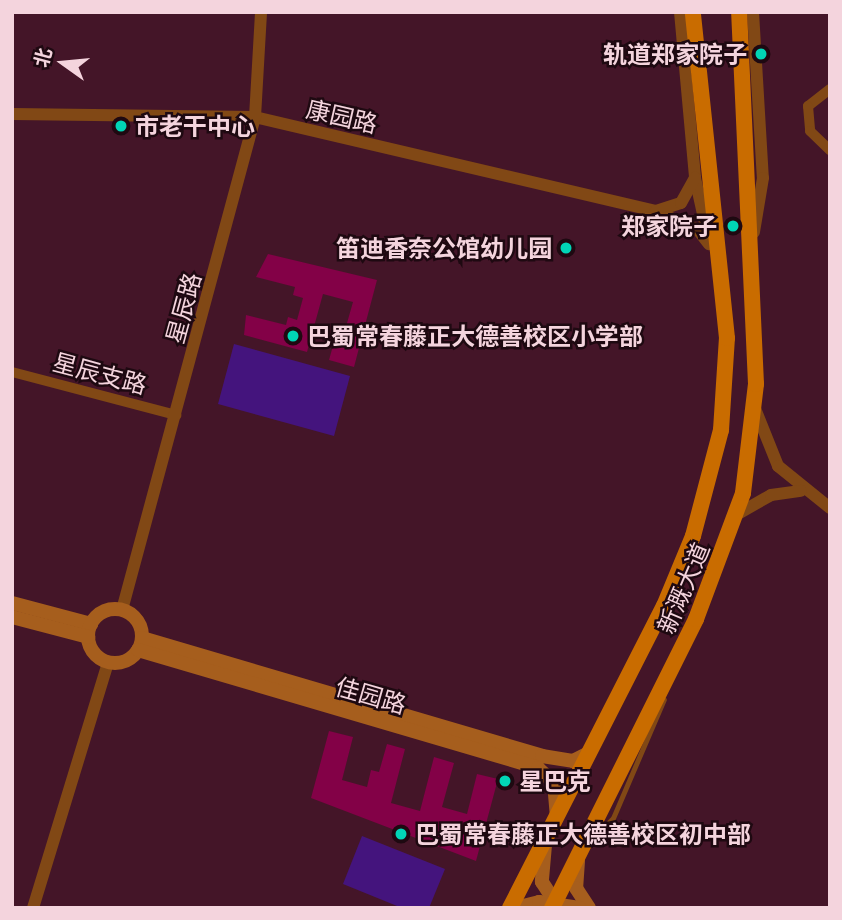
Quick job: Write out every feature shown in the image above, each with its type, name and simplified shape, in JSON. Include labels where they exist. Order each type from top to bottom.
[{"type":"main road","name":"新溉大道","points":[[513,908],[587,754],[664,606],[709,484],[726,383],[722,276],[693,12]]},
{"type":"main road","name":"新溉大道","points":[[555,906],[673,666],[736,516],[754,406],[739,12]]},
{"type":"main road","points":[[12,603],[90,630]]},
{"type":"main road","points":[[122,610],[135,619],[140,644],[122,662],[108,662],[96,655],[90,630],[107,611],[122,610]]},
{"type":"main road","points":[[12,617],[90,630]]},
{"type":"main road","name":"佳园路","points":[[140,644],[562,761],[587,754]]},
{"type":"main road","name":"佳园路","points":[[140,644],[538,768],[554,783],[557,814]]},
{"type":"main road","points":[[547,834],[541,872],[555,906]]},
{"type":"main road","points":[[581,853],[576,888],[589,908]]},
{"type":"main road","points":[[513,908],[580,908]]},
{"type":"street","name":"星辰路","points":[[122,610],[255,117],[261,12]]},
{"type":"street","name":"新溉大道","points":[[680,12],[695,178],[709,244],[722,276]]},
{"type":"street","name":"新溉大道","points":[[750,260],[763,177],[754,12]]},
{"type":"street","points":[[830,89],[808,107],[810,131],[830,150]]},
{"type":"street","name":"康园路","points":[[12,114],[255,117],[655,211],[698,230],[709,244]]},
{"type":"street","points":[[655,211],[681,203],[695,178]]},
{"type":"street","name":"星辰支路","points":[[12,372],[176,415]]},
{"type":"street","points":[[754,406],[778,466],[801,491],[830,508]]},
{"type":"street","points":[[736,516],[771,495],[801,491]]},
{"type":"street","points":[[33,908],[108,662]]},
{"type":"shaded area","points":[[234,344],[350,376],[334,436],[218,404]]},
{"type":"shaded area","points":[[362,836],[445,869],[429,908],[402,908],[343,884]]},
{"type":"building","points":[[268,254],[377,280],[354,367],[329,360],[334,342],[341,344],[353,302],[323,294],[307,352],[244,335],[246,315],[286,325],[288,317],[297,320],[303,298],[293,295],[295,287],[256,277]]},
{"type":"building","points":[[329,731],[353,737],[342,780],[367,787],[371,770],[379,772],[387,744],[405,749],[391,803],[420,811],[434,757],[454,763],[442,807],[467,814],[477,774],[498,779],[476,861],[311,798]]},
{"type":"place","name":"轨道郑家院子","points":[[761,54]]},
{"type":"place","name":"市老干中心","points":[[121,126]]},
{"type":"place","name":"郑家院子","points":[[733,226]]},
{"type":"place","name":"笛迪香奈公馆幼儿园","points":[[566,248]]},
{"type":"place","name":"巴蜀常春藤正大德善校区小学部","points":[[293,336]]},
{"type":"place","name":"星巴克","points":[[505,781]]},
{"type":"place","name":"巴蜀常春藤正大德善校区初中部","points":[[401,834]]}]
